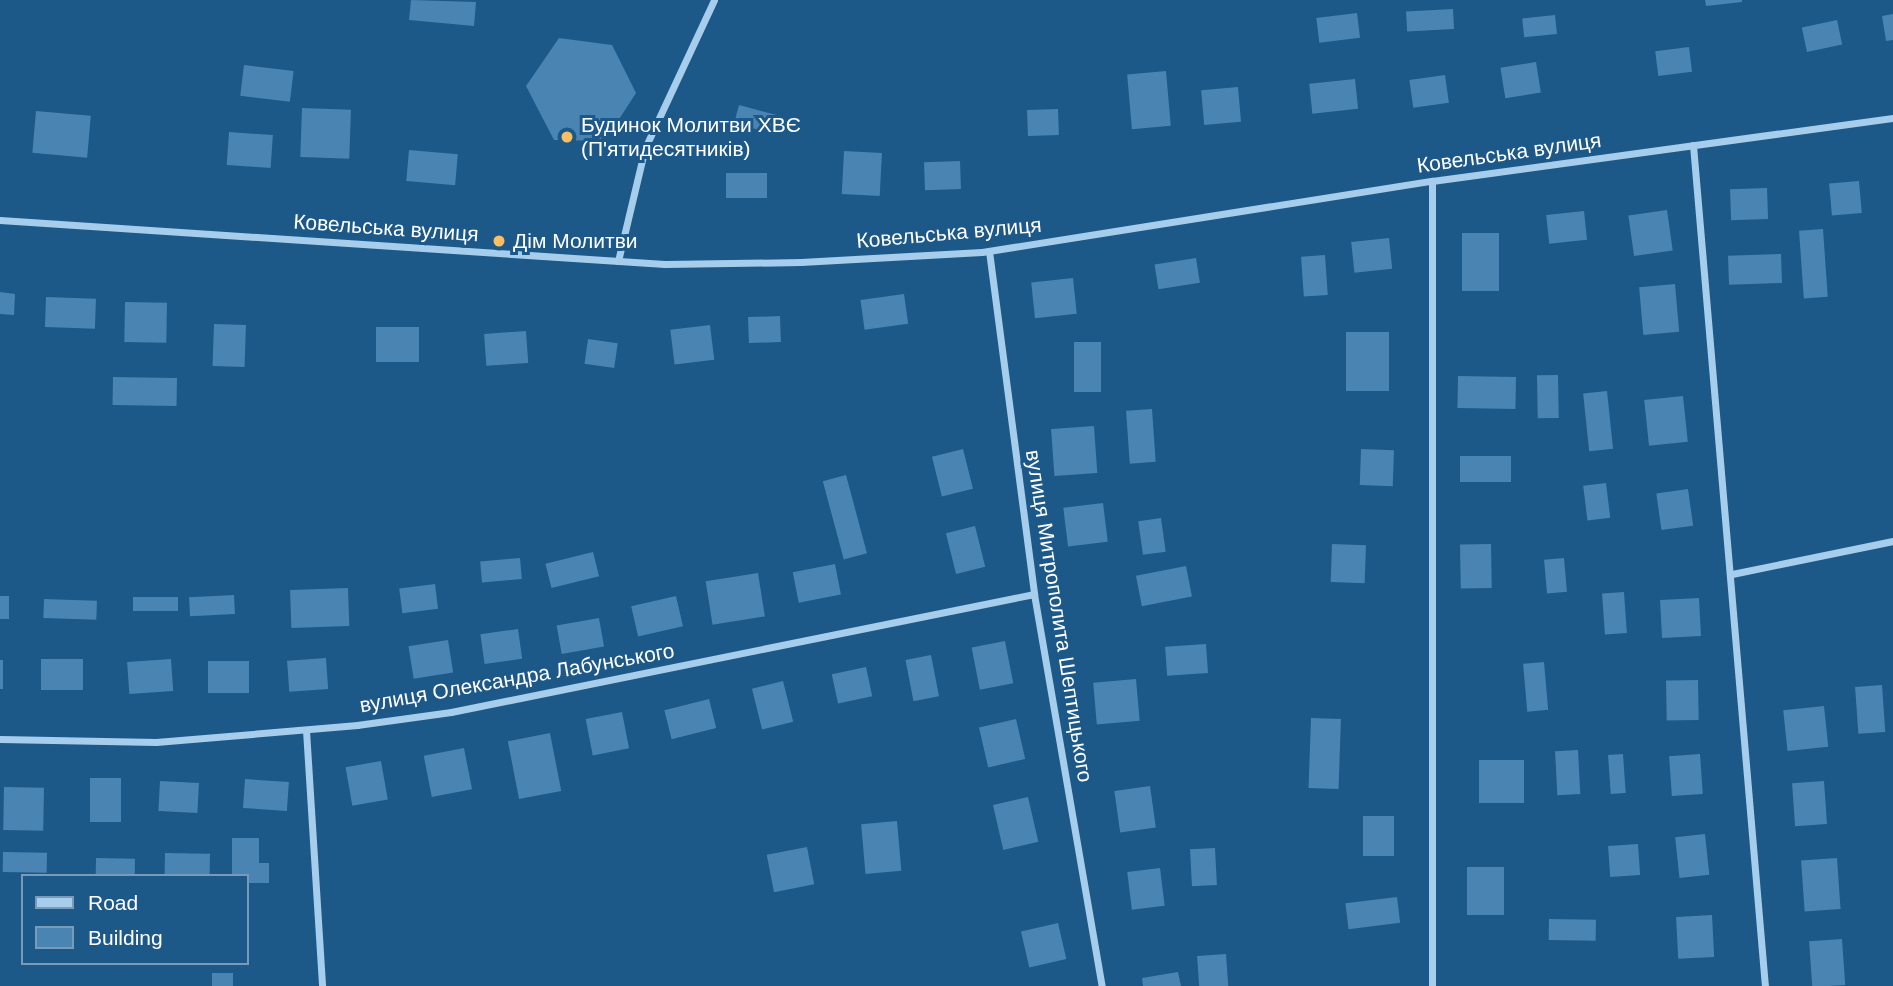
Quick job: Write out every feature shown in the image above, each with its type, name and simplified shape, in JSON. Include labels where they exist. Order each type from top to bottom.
[{"type":"street","points":[[618,261],[645,148],[715,0]]},
{"type":"street","name":"Ковельська вулиця","points":[[0,220],[618,261],[802,262],[989,251],[1432,181],[1893,118]]},
{"type":"street","points":[[1693,145],[1732,574],[1765,986]]},
{"type":"street","points":[[1432,181],[1432,986]]},
{"type":"street","name":"вулиця Митрополита Шептицького","points":[[989,251],[1034,594],[1102,986]]},
{"type":"street","points":[[1732,574],[1893,541]]},
{"type":"street","name":"вулиця Олександра Лабунського","points":[[0,740],[156,742],[306,730],[451,712],[1034,594]]},
{"type":"street","points":[[306,730],[322,986]]},
{"type":"building","points":[[411,0],[476,2],[474,26],[409,20]]},
{"type":"building","points":[[1705,0],[1742,0],[1742,2],[1706,6]]},
{"type":"building","points":[[1453,9],[1454,29],[1407,31],[1406,11]]},
{"type":"building","points":[[1357,13],[1360,38],[1319,43],[1316,18]]},
{"type":"building","points":[[1893,14],[1893,40],[1886,41],[1882,16]]},
{"type":"building","points":[[1555,15],[1557,34],[1524,37],[1522,18]]},
{"type":"building","points":[[1837,20],[1842,44],[1807,52],[1802,27]]},
{"type":"building","points":[[559,38],[612,45],[636,93],[605,141],[554,140],[526,86]]},
{"type":"building","points":[[1689,47],[1692,72],[1658,76],[1655,51]]},
{"type":"building","points":[[1536,62],[1541,93],[1505,98],[1500,68]]},
{"type":"building","points":[[244,65],[294,71],[290,102],[240,96]]},
{"type":"building","points":[[1166,71],[1171,126],[1132,129],[1127,74]]},
{"type":"building","points":[[1445,75],[1449,103],[1413,108],[1409,80]]},
{"type":"building","points":[[1355,79],[1358,109],[1312,114],[1309,84]]},
{"type":"building","points":[[1238,87],[1241,122],[1204,125],[1201,90]]},
{"type":"building","points":[[739,105],[779,116],[774,134],[734,123]]},
{"type":"building","points":[[302,108],[351,110],[349,159],[300,157]]},
{"type":"building","points":[[1058,109],[1059,135],[1028,136],[1027,110]]},
{"type":"building","points":[[36,111],[91,116],[87,158],[32,153]]},
{"type":"building","points":[[229,132],[273,135],[271,168],[227,165]]},
{"type":"building","points":[[409,150],[458,154],[455,185],[406,181]]},
{"type":"building","points":[[844,151],[882,153],[880,196],[842,194]]},
{"type":"building","points":[[960,161],[961,189],[925,190],[924,162]]},
{"type":"building","points":[[726,173],[767,173],[767,198],[726,198]]},
{"type":"building","points":[[1859,181],[1862,213],[1832,215],[1829,184]]},
{"type":"building","points":[[1767,188],[1768,219],[1731,220],[1730,189]]},
{"type":"building","points":[[1667,210],[1673,251],[1634,256],[1628,215]]},
{"type":"building","points":[[1584,211],[1587,240],[1549,244],[1546,215]]},
{"type":"building","points":[[1823,229],[1828,297],[1804,299],[1799,231]]},
{"type":"building","points":[[1462,233],[1499,233],[1499,291],[1462,291]]},
{"type":"building","points":[[1389,238],[1392,269],[1354,273],[1351,242]]},
{"type":"building","points":[[1781,254],[1782,283],[1729,285],[1728,256]]},
{"type":"building","points":[[1325,255],[1328,295],[1304,297],[1301,257]]},
{"type":"building","points":[[1196,258],[1200,283],[1158,289],[1155,265]]},
{"type":"building","points":[[1073,278],[1077,314],[1035,318],[1031,282]]},
{"type":"building","points":[[1675,284],[1679,332],[1643,335],[1639,287]]},
{"type":"building","points":[[0,292],[15,294],[14,315],[0,314]]},
{"type":"building","points":[[904,294],[908,324],[865,330],[860,300]]},
{"type":"building","points":[[46,297],[96,299],[95,329],[45,327]]},
{"type":"building","points":[[125,302],[167,303],[166,343],[124,342]]},
{"type":"building","points":[[780,316],[781,342],[749,343],[748,317]]},
{"type":"building","points":[[214,324],[246,325],[245,367],[213,366]]},
{"type":"building","points":[[710,325],[714,360],[675,365],[670,330]]},
{"type":"building","points":[[376,327],[419,327],[419,362],[376,362]]},
{"type":"building","points":[[526,331],[528,363],[486,366],[484,334]]},
{"type":"building","points":[[1346,332],[1389,332],[1389,391],[1346,391]]},
{"type":"building","points":[[588,339],[618,343],[614,368],[585,364]]},
{"type":"building","points":[[1074,342],[1101,342],[1101,392],[1074,392]]},
{"type":"building","points":[[1537,375],[1558,375],[1559,418],[1538,418]]},
{"type":"building","points":[[1458,376],[1516,377],[1515,409],[1457,408]]},
{"type":"building","points":[[113,377],[177,378],[177,406],[113,405]]},
{"type":"building","points":[[1607,391],[1613,449],[1589,451],[1583,394]]},
{"type":"building","points":[[1683,396],[1688,442],[1649,446],[1644,400]]},
{"type":"building","points":[[1152,409],[1156,462],[1130,464],[1126,411]]},
{"type":"building","points":[[1094,426],[1097,473],[1054,476],[1051,429]]},
{"type":"building","points":[[963,449],[973,489],[942,497],[932,457]]},
{"type":"building","points":[[1361,449],[1394,450],[1393,486],[1360,485]]},
{"type":"building","points":[[1460,456],[1511,456],[1511,482],[1460,482]]},
{"type":"building","points":[[846,475],[867,553],[844,559],[823,481]]},
{"type":"building","points":[[1606,483],[1610,518],[1587,521],[1583,486]]},
{"type":"building","points":[[1688,489],[1693,526],[1661,530],[1656,493]]},
{"type":"building","points":[[1103,503],[1108,542],[1068,547],[1063,508]]},
{"type":"building","points":[[1161,518],[1166,552],[1143,555],[1138,521]]},
{"type":"building","points":[[975,526],[985,567],[956,574],[946,533]]},
{"type":"building","points":[[1332,544],[1366,545],[1365,583],[1331,582]]},
{"type":"building","points":[[1491,544],[1492,588],[1461,589],[1460,545]]},
{"type":"building","points":[[593,552],[599,576],[552,588],[545,564]]},
{"type":"building","points":[[520,558],[522,579],[482,582],[480,561]]},
{"type":"building","points":[[1564,558],[1567,592],[1547,594],[1544,560]]},
{"type":"building","points":[[835,564],[841,594],[799,603],[793,572]]},
{"type":"building","points":[[1186,566],[1192,596],[1142,606],[1136,576]]},
{"type":"building","points":[[758,573],[765,616],[713,625],[706,581]]},
{"type":"building","points":[[435,584],[438,609],[402,613],[399,588]]},
{"type":"building","points":[[348,588],[349,626],[291,628],[290,590]]},
{"type":"building","points":[[1624,592],[1627,633],[1605,634],[1602,594]]},
{"type":"building","points":[[234,595],[235,614],[190,616],[189,597]]},
{"type":"building","points":[[0,596],[9,596],[9,619],[0,619]]},
{"type":"building","points":[[676,596],[683,626],[638,637],[631,606]]},
{"type":"building","points":[[133,597],[178,597],[178,611],[133,611]]},
{"type":"building","points":[[1699,598],[1701,636],[1662,638],[1660,600]]},
{"type":"building","points":[[44,599],[97,601],[96,620],[43,618]]},
{"type":"building","points":[[599,618],[604,647],[562,654],[557,625]]},
{"type":"building","points":[[518,629],[522,659],[485,664],[480,634]]},
{"type":"building","points":[[448,640],[453,673],[414,679],[408,646]]},
{"type":"building","points":[[1005,641],[1013,683],[980,690],[972,647]]},
{"type":"building","points":[[1206,644],[1208,673],[1167,676],[1165,647]]},
{"type":"building","points":[[931,655],[939,696],[913,701],[905,660]]},
{"type":"building","points":[[326,658],[328,689],[289,692],[287,661]]},
{"type":"building","points":[[41,659],[83,659],[83,690],[41,690]]},
{"type":"building","points":[[171,659],[173,691],[129,694],[127,662]]},
{"type":"building","points":[[0,660],[3,660],[3,689],[0,689]]},
{"type":"building","points":[[208,661],[249,661],[249,693],[208,693]]},
{"type":"building","points":[[1544,662],[1548,710],[1527,712],[1523,664]]},
{"type":"building","points":[[866,667],[872,696],[838,704],[832,674]]},
{"type":"building","points":[[1136,679],[1140,721],[1097,725],[1093,683]]},
{"type":"building","points":[[1698,680],[1699,720],[1667,721],[1666,681]]},
{"type":"building","points":[[783,681],[793,722],[762,729],[752,689]]},
{"type":"building","points":[[1882,685],[1885,732],[1858,734],[1855,687]]},
{"type":"building","points":[[709,699],[716,728],[672,739],[664,710]]},
{"type":"building","points":[[1824,706],[1828,747],[1788,751],[1783,710]]},
{"type":"building","points":[[622,712],[629,748],[593,755],[586,719]]},
{"type":"building","points":[[1311,718],[1341,719],[1339,789],[1309,788]]},
{"type":"building","points":[[1016,719],[1025,759],[988,767],[979,728]]},
{"type":"building","points":[[550,733],[561,791],[519,799],[508,741]]},
{"type":"building","points":[[464,748],[472,789],[432,797],[424,756]]},
{"type":"building","points":[[1578,750],[1580,794],[1557,795],[1555,751]]},
{"type":"building","points":[[1623,754],[1626,793],[1611,794],[1608,755]]},
{"type":"building","points":[[1700,754],[1703,794],[1672,796],[1669,756]]},
{"type":"building","points":[[1479,760],[1524,760],[1524,803],[1479,803]]},
{"type":"building","points":[[381,761],[388,799],[352,806],[346,767]]},
{"type":"building","points":[[90,778],[121,778],[121,822],[90,822]]},
{"type":"building","points":[[245,779],[289,782],[287,811],[243,808]]},
{"type":"building","points":[[160,781],[199,783],[197,813],[158,811]]},
{"type":"building","points":[[1824,781],[1827,824],[1795,826],[1792,783]]},
{"type":"building","points":[[1150,786],[1156,828],[1120,833],[1114,791]]},
{"type":"building","points":[[4,787],[44,788],[43,831],[3,830]]},
{"type":"building","points":[[1028,797],[1038,842],[1003,850],[993,805]]},
{"type":"building","points":[[1363,816],[1394,816],[1394,856],[1363,856]]},
{"type":"building","points":[[897,821],[901,871],[865,874],[861,824]]},
{"type":"building","points":[[1705,834],[1709,875],[1679,878],[1675,837]]},
{"type":"building","points":[[232,838],[259,838],[259,863],[269,863],[269,883],[248,883],[248,874],[232,874]]},
{"type":"building","points":[[1638,844],[1640,875],[1610,877],[1608,846]]},
{"type":"building","points":[[807,847],[814,884],[774,892],[767,855]]},
{"type":"building","points":[[1215,848],[1217,885],[1192,886],[1190,849]]},
{"type":"building","points":[[3,852],[47,853],[47,873],[3,872]]},
{"type":"building","points":[[165,853],[210,854],[210,874],[165,874]]},
{"type":"building","points":[[96,858],[135,859],[135,874],[96,874]]},
{"type":"building","points":[[1837,858],[1841,909],[1805,911],[1801,861]]},
{"type":"building","points":[[1467,867],[1504,867],[1504,915],[1467,915]]},
{"type":"building","points":[[1160,868],[1165,906],[1132,910],[1127,872]]},
{"type":"building","points":[[1397,897],[1400,923],[1349,929],[1345,903]]},
{"type":"building","points":[[1712,915],[1714,957],[1678,959],[1676,917]]},
{"type":"building","points":[[1549,919],[1596,920],[1596,941],[1549,940]]},
{"type":"building","points":[[1058,923],[1066,959],[1029,968],[1021,932]]},
{"type":"building","points":[[1842,939],[1845,985],[1812,986],[1809,941]]},
{"type":"building","points":[[1226,954],[1228,986],[1199,986],[1197,956]]},
{"type":"building","points":[[1178,972],[1181,986],[1143,986],[1142,978]]},
{"type":"building","points":[[212,973],[233,973],[233,986],[212,986]]},
{"type":"place","name":"Будинок Молитви ХВЄ (П'ятидесятників)","points":[[567,137]]},
{"type":"place","name":"Дім Молитви","points":[[499,241]]}]
